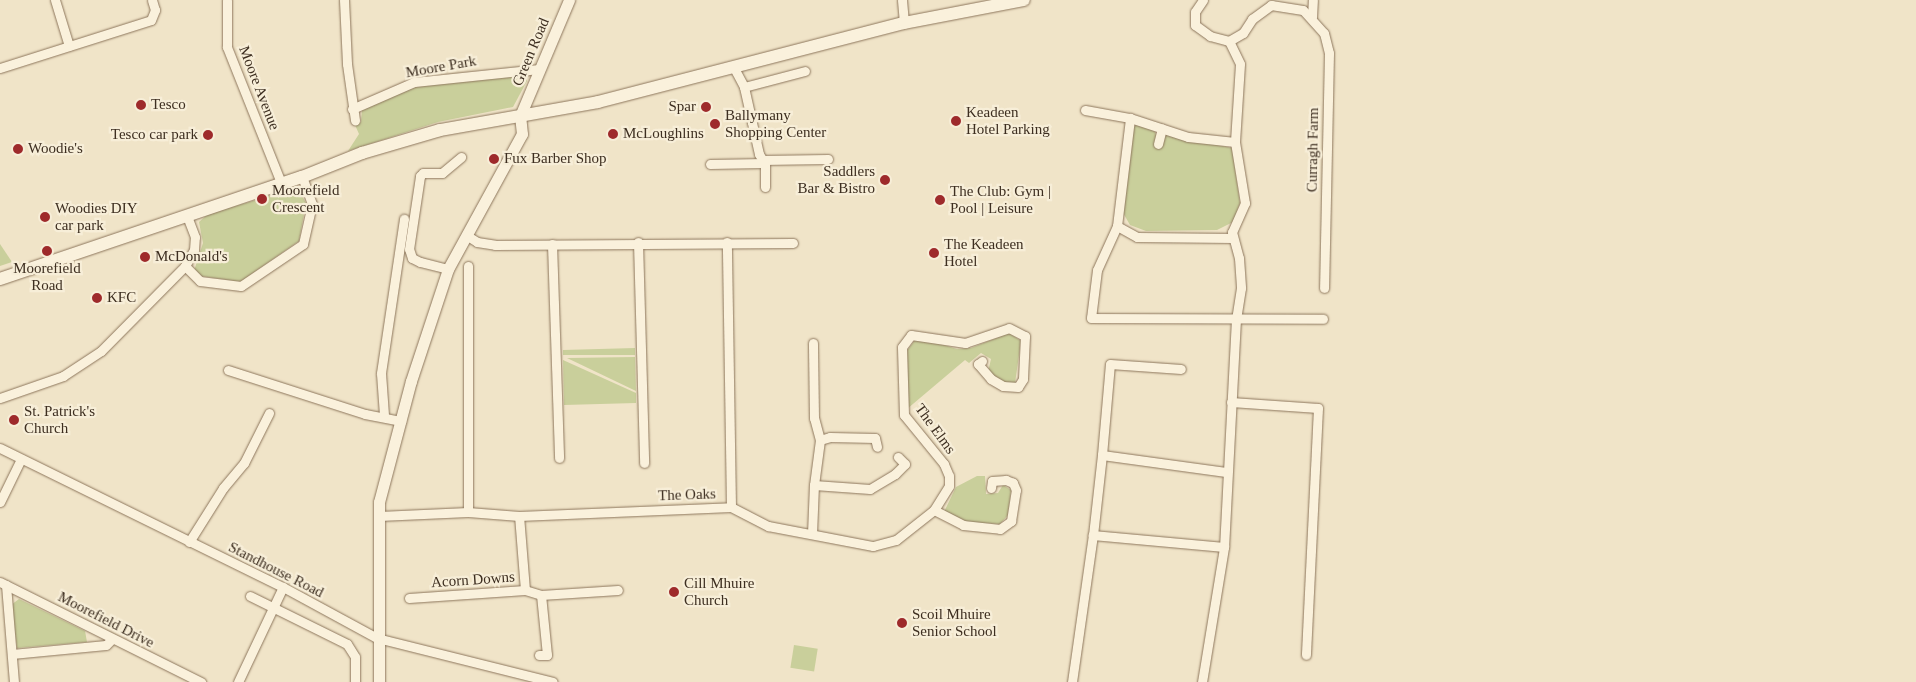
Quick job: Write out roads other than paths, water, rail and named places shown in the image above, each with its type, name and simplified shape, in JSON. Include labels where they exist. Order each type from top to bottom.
[{"type":"main road","points":[[0,279],[302,177],[362,153],[440,130],[598,102],[904,23],[1024,0]]},
{"type":"street","points":[[55,0],[69,46]]},
{"type":"street","points":[[0,68],[151,20],[155,10],[152,0]]},
{"type":"street","name":"Moore Avenue","points":[[227,0],[227,47],[281,183]]},
{"type":"street","points":[[344,0],[352,109],[356,120]]},
{"type":"street","name":"Green Road","points":[[379,682],[377,638],[379,502],[401,420],[448,269],[522,134],[520,116],[569,0]]},
{"type":"street","points":[[902,0],[904,23]]},
{"type":"street","points":[[1203,0],[1193,18],[1196,25],[1210,36],[1229,41],[1243,33],[1252,19],[1271,5],[1290,6],[1312,17],[1313,0]]},
{"type":"street","name":"Curragh Farm","points":[[1312,17],[1324,33],[1328,53],[1324,288]]},
{"type":"street","points":[[1202,682],[1224,547],[1226,472],[1236,319],[1241,288],[1239,258],[1232,232],[1245,204],[1236,142],[1240,64],[1229,41]]},
{"type":"street","points":[[733,66],[744,87],[763,161],[765,187]]},
{"type":"street","name":"Moore Park","points":[[352,109],[414,82],[539,70]]},
{"type":"street","points":[[744,87],[804,71]]},
{"type":"street","points":[[1085,110],[1130,118],[1188,136],[1236,142]]},
{"type":"street","points":[[1130,118],[1117,226],[1097,270],[1092,318],[1323,319]]},
{"type":"street","points":[[1158,144],[1162,128]]},
{"type":"street","points":[[448,269],[412,258],[409,249],[420,176],[423,173],[442,174],[461,158]]},
{"type":"street","points":[[710,164],[828,160]]},
{"type":"street","points":[[185,266],[200,281],[240,286],[303,244],[312,204],[302,177]]},
{"type":"street","points":[[0,398],[63,376],[88,361],[185,266],[195,244],[187,216]]},
{"type":"street","points":[[384,415],[381,373],[404,220]]},
{"type":"street","points":[[1117,226],[1137,237],[1233,238]]},
{"type":"street","points":[[466,235],[477,242],[495,244],[638,242],[793,243]]},
{"type":"street","points":[[638,242],[644,463]]},
{"type":"street","name":"The Oaks","points":[[379,516],[468,512],[519,516],[731,507],[727,242]]},
{"type":"street","points":[[552,244],[559,458]]},
{"type":"street","points":[[468,266],[468,512]]},
{"type":"street","name":"The Elms","points":[[731,507],[768,526],[873,546],[904,535],[934,510],[949,486],[949,476],[944,464],[904,415],[902,347],[911,335],[965,343],[1009,328],[1025,336],[1022,379],[1018,387],[1002,386],[991,379],[978,364],[982,360]]},
{"type":"street","points":[[812,534],[814,485],[820,440],[814,418],[813,343]]},
{"type":"street","points":[[1072,682],[1093,535],[1110,364],[1181,369]]},
{"type":"street","points":[[228,370],[365,414],[384,415],[401,420]]},
{"type":"street","points":[[1231,402],[1318,408],[1306,655]]},
{"type":"street","points":[[189,542],[223,488],[244,463],[269,413]]},
{"type":"street","points":[[820,440],[830,437],[875,438],[877,447]]},
{"type":"street","name":"Standhouse Road","points":[[0,448],[21,460],[283,587],[377,638],[553,682]]},
{"type":"street","points":[[1102,455],[1226,472]]},
{"type":"street","points":[[814,485],[870,489],[895,474],[905,464],[898,457]]},
{"type":"street","points":[[0,502],[21,460]]},
{"type":"street","points":[[934,510],[950,521],[963,525],[1000,529],[1011,520],[1016,490],[1013,483],[1006,480],[992,481],[991,488]]},
{"type":"street","name":"Acorn Downs","points":[[409,598],[525,590],[519,516]]},
{"type":"street","points":[[1093,535],[1224,547]]},
{"type":"street","points":[[3,583],[14,682]]},
{"type":"street","name":"Moorefield Drive","points":[[3,583],[201,682]]},
{"type":"street","points":[[238,682],[283,587]]},
{"type":"street","points":[[525,590],[542,595],[618,590]]},
{"type":"street","points":[[539,655],[547,655],[542,595]]},
{"type":"street","points":[[250,596],[347,644],[355,657],[355,682]]},
{"type":"street","points":[[12,654],[106,645],[112,639]]},
{"type":"place","name":"Tesco","points":[[141,105]]},
{"type":"place","name":"Spar","points":[[706,107]]},
{"type":"place","name":"Keadeen Hotel Parking","points":[[956,121]]},
{"type":"place","name":"Ballymany Shopping Center","points":[[715,124]]},
{"type":"place","name":"McLoughlins","points":[[613,134]]},
{"type":"place","name":"Tesco car park","points":[[208,135]]},
{"type":"place","name":"Woodie's","points":[[18,149]]},
{"type":"place","name":"Fux Barber Shop","points":[[494,159]]},
{"type":"place","name":"Saddlers Bar & Bistro","points":[[885,180]]},
{"type":"place","name":"Moorefield Crescent","points":[[262,199]]},
{"type":"place","name":"The Club: Gym | Pool | Leisure","points":[[940,200]]},
{"type":"place","name":"Woodies DIY car park","points":[[45,217]]},
{"type":"place","name":"Moorefield Road","points":[[47,251]]},
{"type":"place","name":"The Keadeen Hotel","points":[[934,253]]},
{"type":"place","name":"McDonald's","points":[[145,257]]},
{"type":"place","name":"KFC","points":[[97,298]]},
{"type":"place","name":"St. Patrick's Church","points":[[14,420]]},
{"type":"place","name":"Cill Mhuire Church","points":[[674,592]]},
{"type":"place","name":"Scoil Mhuire Senior School","points":[[902,623]]}]
